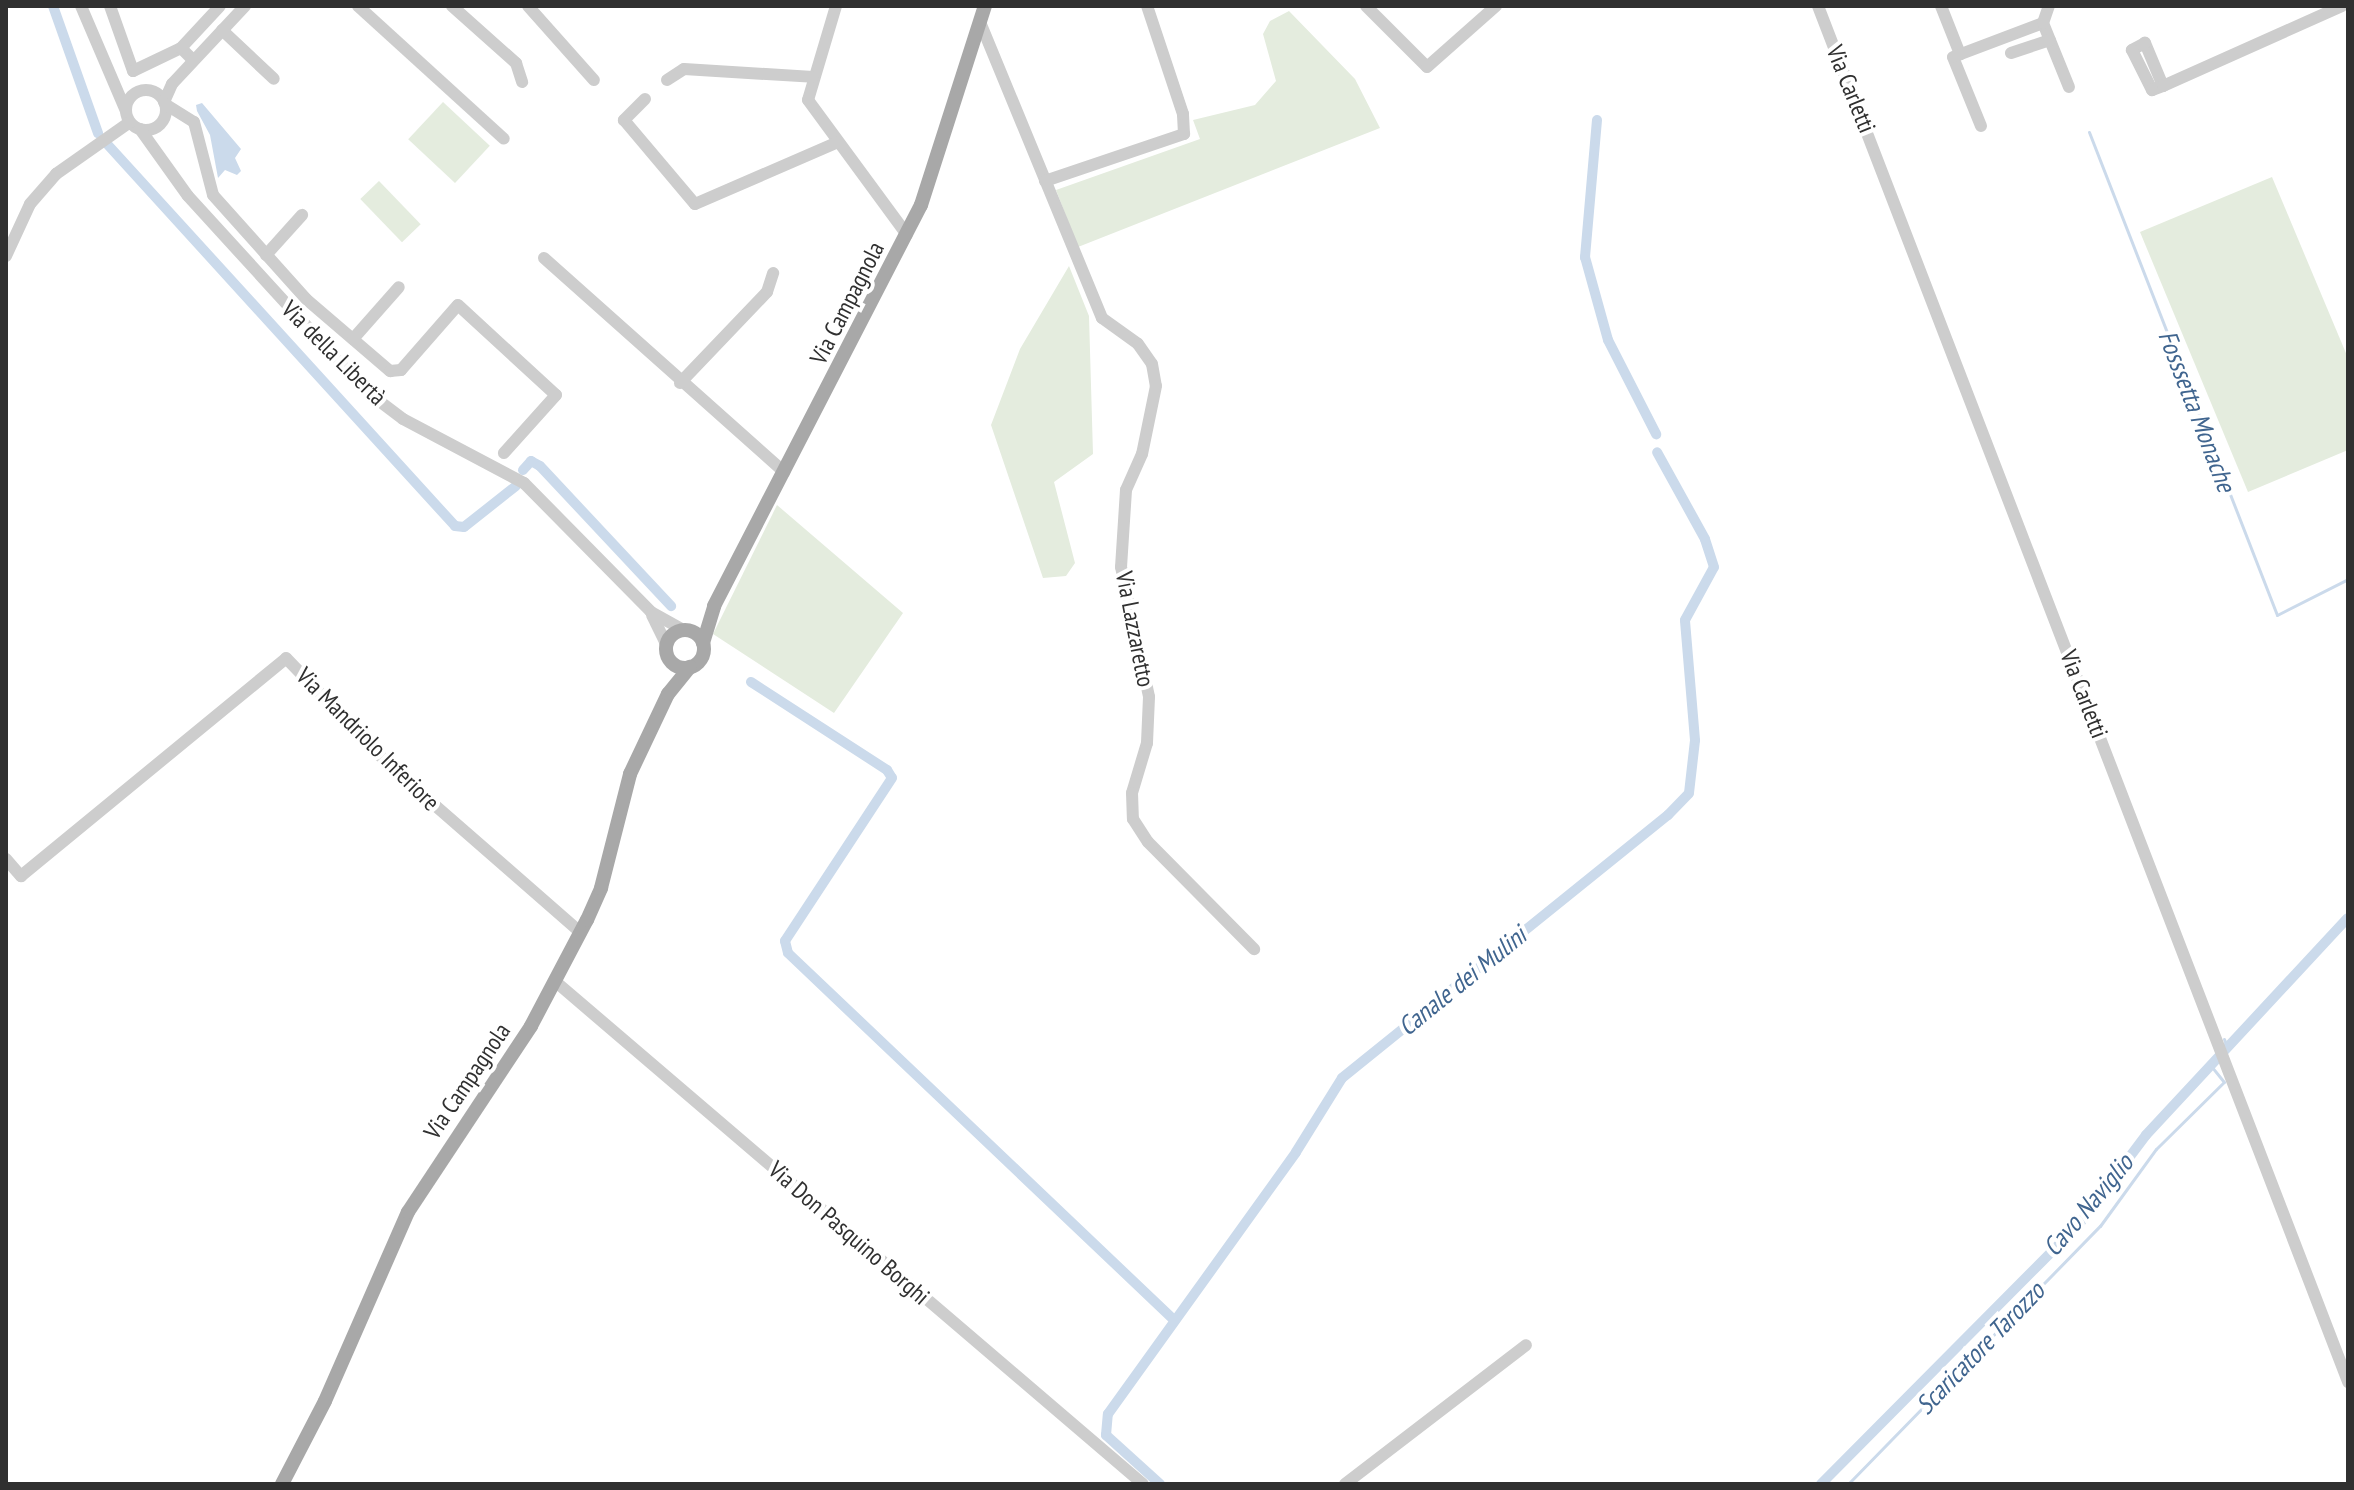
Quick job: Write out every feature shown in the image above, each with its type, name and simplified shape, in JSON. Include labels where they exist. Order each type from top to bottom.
[{"type":"main road","name":"Via Campagnola","points":[[282,1484],[325,1401],[408,1212],[556,982],[581,933],[601,888],[630,774],[668,694],[703,655],[703,643],[714,606],[907,235],[930,183],[985,6]]},
{"type":"main road","name":"Via Campagnola","points":[[668,694],[669,653],[685,630],[714,606]]},
{"type":"main road","points":[[685,630],[703,643]]},
{"type":"main road","points":[[669,653],[690,667]]},
{"type":"street","name":"Via della Libertà","points":[[81,6],[132,121],[159,150],[188,196],[359,384],[403,419],[524,483],[651,612],[685,630]]},
{"type":"street","points":[[110,6],[133,71],[181,48],[220,6]]},
{"type":"street","points":[[159,150],[164,103],[172,84],[245,6]]},
{"type":"street","points":[[358,6],[504,139]]},
{"type":"street","points":[[452,6],[516,63],[522,82]]},
{"type":"street","points":[[528,6],[594,80]]},
{"type":"street","points":[[836,6],[808,100],[836,143],[907,235]]},
{"type":"street","points":[[1045,181],[1184,134],[1183,114],[1147,6]]},
{"type":"street","points":[[1366,6],[1427,67],[1495,7]]},
{"type":"street","name":"Via Carletti","points":[[1818,6],[2348,1382]]},
{"type":"street","points":[[1941,6],[1960,54]]},
{"type":"street","points":[[2049,6],[2043,23],[2069,87]]},
{"type":"street","points":[[2163,86],[2342,6]]},
{"type":"street","name":"Via Lazzaretto","points":[[980,22],[1102,318],[1138,344],[1152,364],[1156,386],[1142,454],[1126,490],[1122,539],[1125,603],[1149,697],[1147,743],[1132,793],[1133,819],[1148,842],[1254,949]]},
{"type":"street","points":[[1981,126],[1953,57],[2043,23]]},
{"type":"street","points":[[222,30],[274,79]]},
{"type":"street","points":[[2011,53],[2050,40]]},
{"type":"street","points":[[181,48],[193,60]]},
{"type":"street","points":[[667,80],[684,69],[813,77]]},
{"type":"street","points":[[114,84],[135,93],[172,84]]},
{"type":"street","points":[[153,91],[164,103],[194,122],[203,146],[204,174],[213,195],[266,255],[390,371],[401,370],[458,305],[556,395],[504,453]]},
{"type":"street","points":[[132,121],[135,93]]},
{"type":"street","points":[[645,99],[624,120],[695,204],[836,143]]},
{"type":"street","points":[[6,256],[30,204],[56,174],[132,121],[161,122],[184,115]]},
{"type":"street","points":[[266,255],[302,215]]},
{"type":"street","points":[[544,258],[680,383],[784,472]]},
{"type":"street","points":[[680,383],[767,292],[773,273]]},
{"type":"street","points":[[353,339],[399,287]]},
{"type":"street","name":"Via della Libertà","points":[[651,612],[669,653]]},
{"type":"street","name":"Via Mandriolo Inferiore","points":[[6,859],[21,876],[286,658],[391,767],[581,933]]},
{"type":"street","name":"Via Don Pasquino Borghi","points":[[556,982],[1143,1484]]},
{"type":"street","points":[[1345,1484],[1526,1345]]},
{"type":"shaded area","points":[[1289,11],[1355,79],[1380,128],[1078,247],[1056,190],[1200,139],[1193,120],[1255,105],[1276,81],[1263,34],[1270,21]]},
{"type":"shaded area","points":[[443,102],[490,146],[455,183],[408,139]]},
{"type":"shaded area","points":[[2272,177],[2348,358],[2348,450],[2248,492],[2140,232]]},
{"type":"shaded area","points":[[379,181],[421,224],[402,242],[360,199]]},
{"type":"shaded area","points":[[1069,266],[1089,316],[1093,454],[1054,482],[1075,563],[1066,576],[1043,578],[991,425],[1020,349]]},
{"type":"shaded area","points":[[777,505],[903,613],[834,713],[713,634]]},
{"type":"water","points":[[202,103],[241,149],[235,158],[241,171],[237,175],[225,170],[218,178],[210,135],[197,111],[196,105]]},
{"type":"waterway","points":[[53,6],[98,133]]},
{"type":"waterway","name":"Canale dei Mulini","points":[[1597,120],[1585,257],[1608,340],[1656,434]]},
{"type":"waterway","name":"Fosssetta Monache","points":[[2089,132],[2277,615],[2348,579]]},
{"type":"waterway","points":[[108,145],[455,526],[464,527],[516,486]]},
{"type":"waterway","name":"Canale dei Mulini","points":[[1160,1484],[1106,1435],[1108,1414],[1296,1152],[1342,1078],[1668,815],[1689,793],[1695,740],[1685,620],[1714,567],[1705,539],[1657,452]]},
{"type":"waterway","points":[[523,470],[531,461],[540,466],[671,606]]},
{"type":"waterway","points":[[751,682],[887,770],[892,778],[785,941],[788,953],[1173,1319]]},
{"type":"waterway","name":"Cavo Naviglio","points":[[1821,1484],[2080,1223],[2146,1135],[2348,918]]},
{"type":"waterway","points":[[2224,1039],[2227,1047]]},
{"type":"waterway","name":"Scaricatore Tarozzo","points":[[1848,1484],[2100,1226],[2156,1149],[2224,1082],[2211,1066]]}]
